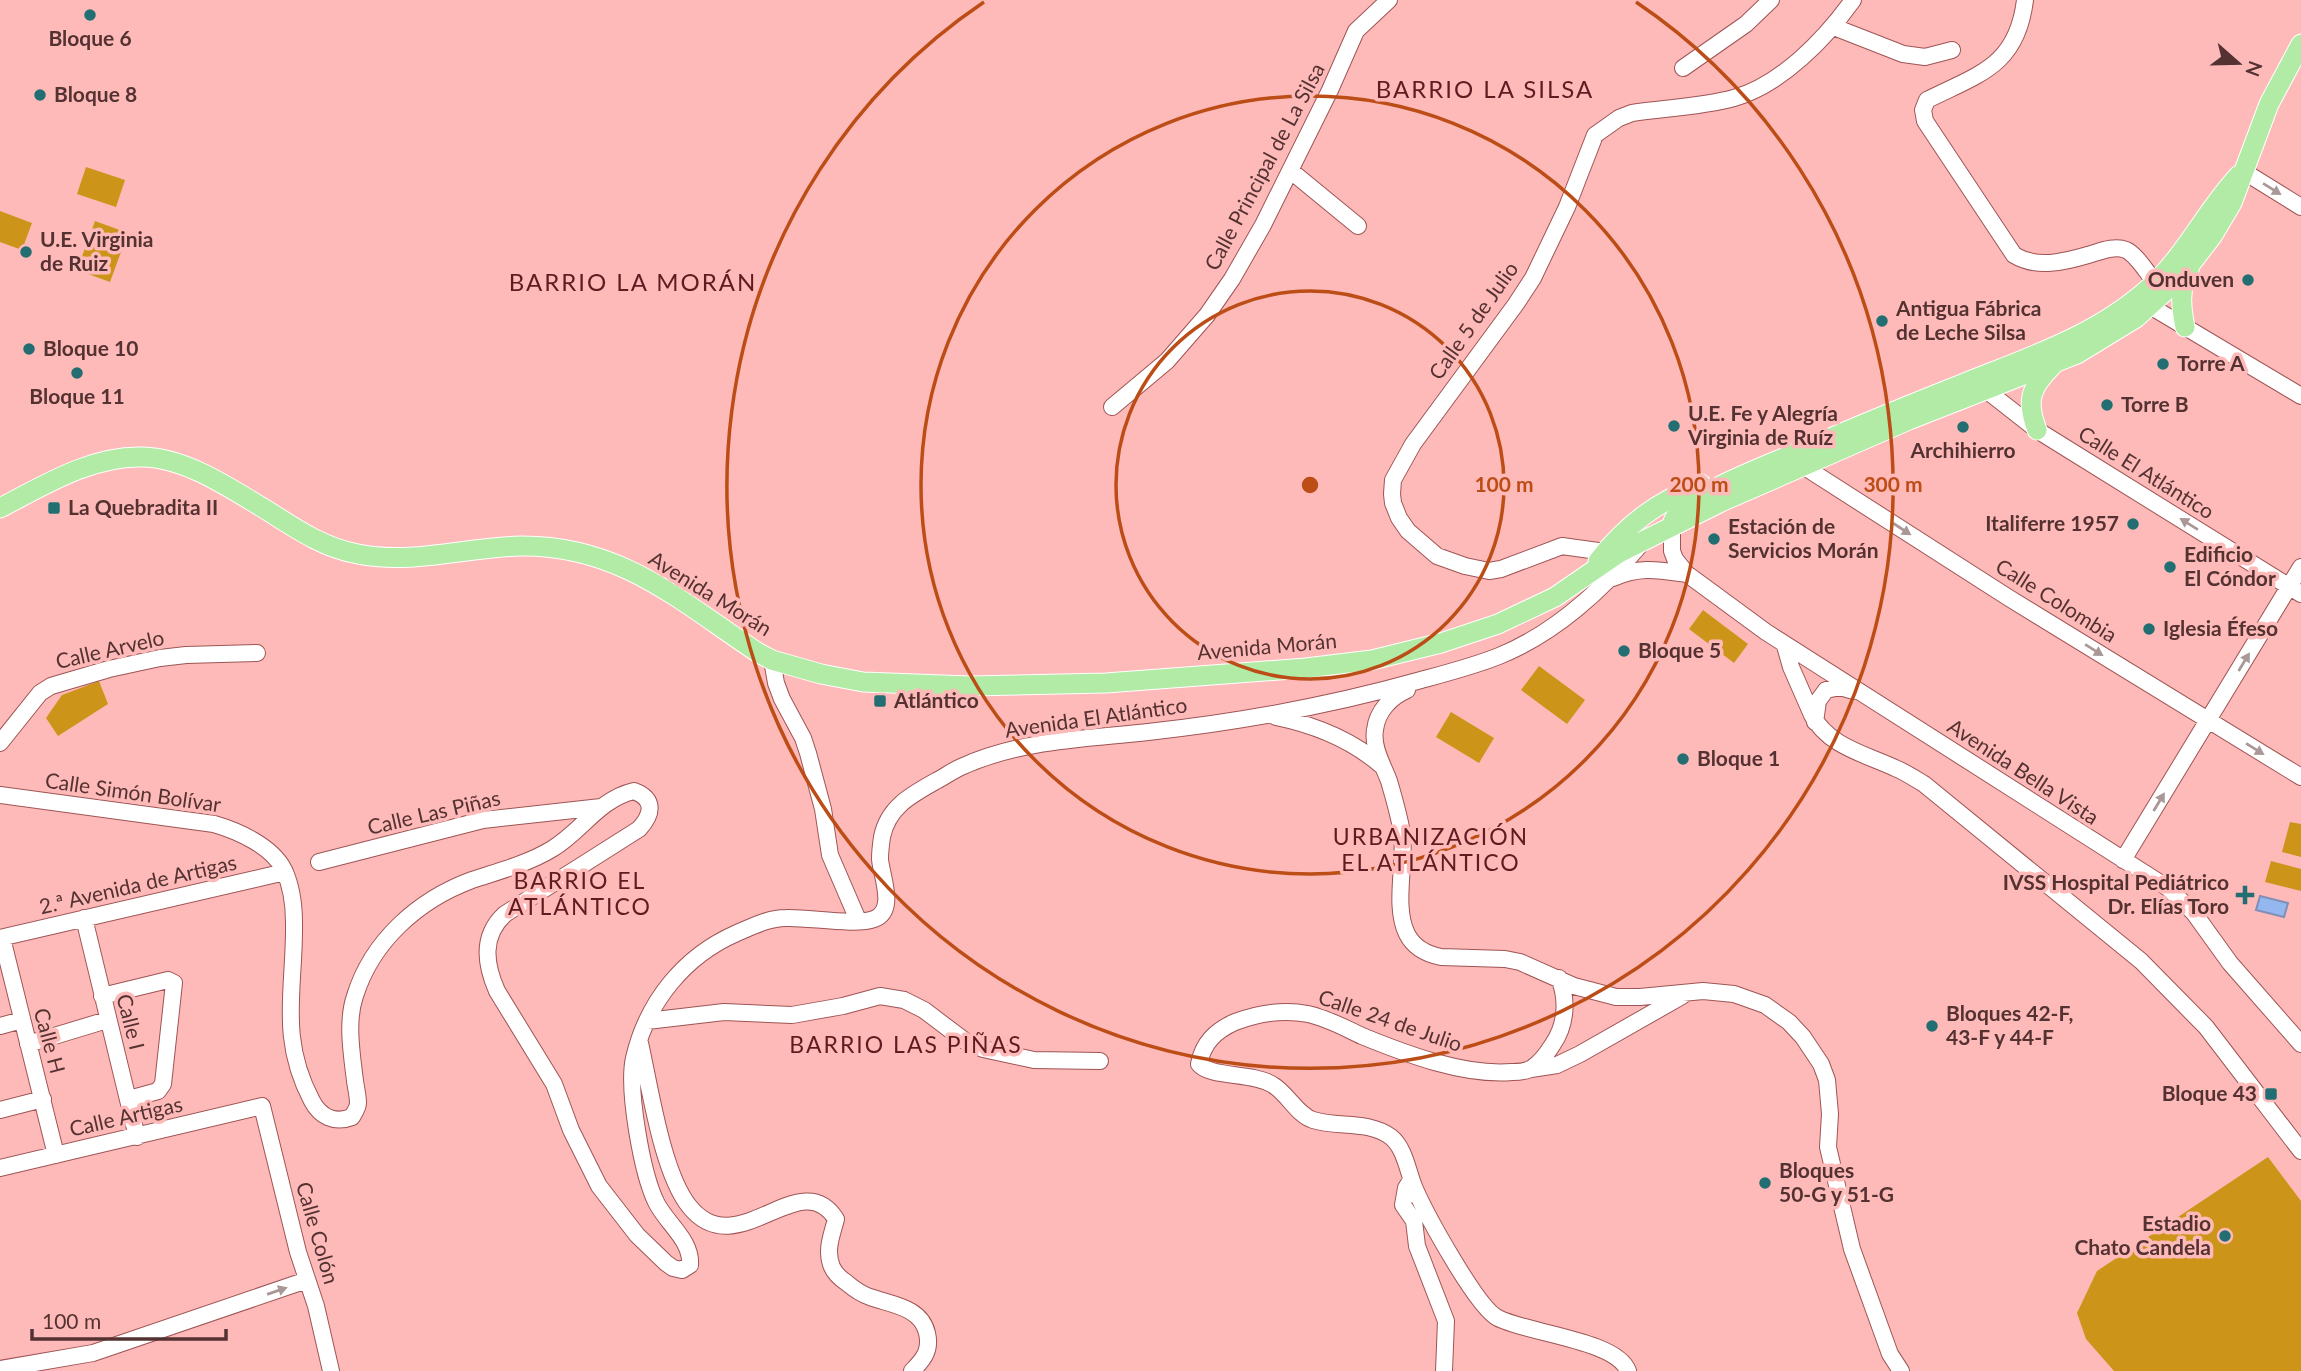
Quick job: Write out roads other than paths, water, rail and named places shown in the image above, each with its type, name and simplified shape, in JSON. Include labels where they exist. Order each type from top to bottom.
[{"type":"main road","points":[[2185,327],[2181,307],[2186,277],[2232,203],[2269,104],[2301,44]]},
{"type":"main road","points":[[1672,526],[1674,517],[1694,499],[1769,465],[1800,459],[2119,330],[2184,250],[2219,196],[2243,170]]},
{"type":"main road","points":[[2149,294],[2180,278],[2196,258]]},
{"type":"main road","points":[[2037,430],[2031,413],[2031,401],[2040,379],[2074,347]]},
{"type":"main road","points":[[1983,383],[2055,363]]},
{"type":"main road","name":"Avenida Morán","points":[[0,508],[41,487],[110,459],[161,459],[181,465],[221,484],[305,534],[343,551],[395,558],[519,546],[574,550],[630,570],[655,583],[772,660],[863,682],[970,686],[1106,682],[1306,668],[1372,660],[1441,643],[1509,619],[1555,597],[1619,553],[1800,459]]},
{"type":"main road","name":"Avenida Morán","points":[[1581,581],[1631,524],[1658,504],[1746,465],[1769,465]]},
{"type":"main road","points":[[1643,542],[1664,508],[1681,492]]},
{"type":"street","name":"Calle Principal de La Silsa","points":[[1112,407],[1167,361],[1207,315],[1238,268],[1291,171],[1356,31],[1389,0]]},
{"type":"street","points":[[1682,68],[1746,24],[1771,0]]},
{"type":"street","name":"Calle 5 de Julio","points":[[1605,552],[1562,545],[1501,569],[1489,571],[1448,560],[1424,547],[1399,518],[1393,503],[1394,480],[1413,444],[1533,278],[1567,207],[1595,135],[1619,118],[1632,113],[1736,97],[1763,84],[1809,52],[1834,27],[1853,0]]},
{"type":"street","points":[[2035,0],[2024,6],[2015,37],[2002,57],[1988,70],[1927,100],[1923,110],[1925,121],[2014,255],[2030,262],[2051,264],[2103,251],[2124,249],[2132,254],[2149,294],[2185,327],[2301,396]]},
{"type":"street","points":[[1834,27],[1903,54],[1925,57],[1952,50]]},
{"type":"street","points":[[2243,170],[2301,207]]},
{"type":"street","points":[[1291,171],[1358,226]]},
{"type":"street","name":"Calle El Atlántico","points":[[1983,383],[2037,430],[2295,591]]},
{"type":"street","name":"Calle Colombia","points":[[1800,459],[2021,605],[2301,777]]},
{"type":"street","name":"Avenida Bella Vista","points":[[1672,526],[1672,551],[1687,574],[1785,646],[1865,694],[2168,888],[2194,913],[2230,964],[2301,1044]]},
{"type":"street","name":"Avenida El Atlántico","points":[[285,872],[292,900],[294,924],[290,984],[291,1035],[299,1068],[307,1091],[320,1112],[331,1119],[347,1119],[354,1114],[358,1102],[352,1046],[351,1016],[354,998],[364,974],[382,944],[429,901],[470,881],[545,853],[615,798],[634,791],[646,797],[649,802],[646,821],[639,829],[505,914],[495,923],[488,946],[491,977],[554,1084],[571,1130],[598,1186],[637,1235],[666,1263],[682,1270],[691,1265],[689,1249],[654,1198],[634,1108],[632,1071],[647,1021],[668,984],[681,970],[727,937],[774,919],[858,920],[880,916],[885,907],[886,896],[880,863],[883,832],[901,802],[957,768],[1042,743],[1151,732],[1267,715],[1356,698],[1500,656],[1571,614],[1611,579],[1643,542]]},
{"type":"street","points":[[2123,860],[2209,720],[2295,591],[2301,567]]},
{"type":"street","name":"Avenida Bella Vista","points":[[1611,579],[1630,570],[1648,569],[1687,574]]},
{"type":"street","points":[[1785,646],[1791,667],[1815,722],[1829,736],[1850,749],[1893,767],[1924,784],[2141,961],[2206,1027],[2301,1151]]},
{"type":"street","name":"Calle Arvelo","points":[[0,743],[40,693],[51,686],[160,658],[257,653]]},
{"type":"street","points":[[772,660],[776,684],[808,753],[823,809],[830,855],[858,920]]},
{"type":"street","points":[[1437,676],[1397,694],[1377,719],[1375,727],[1375,745],[1395,801],[1402,836],[1402,919],[1413,944],[1431,955],[1441,957],[1520,962],[1587,991],[1616,997],[1703,991],[1734,994],[1765,1005],[1789,1022],[1821,1064],[1829,1094],[1828,1147],[1852,1249],[1890,1354],[1901,1371]]},
{"type":"street","points":[[1815,722],[1818,701],[1826,690],[1840,687],[1865,694]]},
{"type":"street","points":[[1267,715],[1324,731],[1370,755],[1384,767]]},
{"type":"street","name":"Calle Simón Bolívar","points":[[0,795],[214,824],[245,834],[285,872]]},
{"type":"street","name":"Calle Las Piñas","points":[[319,862],[483,820],[601,807]]},
{"type":"street","name":"2.ª Avenida de Artigas","points":[[1,938],[285,872]]},
{"type":"street","name":"Calle I","points":[[84,918],[137,1137]]},
{"type":"street","name":"Calle H","points":[[1,938],[56,1155]]},
{"type":"street","points":[[1531,1069],[1553,1045],[1564,1020],[1564,997],[1559,978]]},
{"type":"street","points":[[102,996],[171,980],[175,986],[163,1084],[158,1091],[128,1099]]},
{"type":"street","name":"Calle 24 de Julio","points":[[1628,1371],[1621,1360],[1613,1355],[1498,1318],[1488,1311],[1474,1293],[1421,1202],[1399,1147],[1392,1138],[1382,1132],[1356,1125],[1314,1121],[1274,1086],[1262,1080],[1208,1072],[1199,1064],[1199,1060],[1209,1039],[1217,1031],[1244,1018],[1288,1012],[1311,1015],[1422,1057],[1470,1070],[1503,1073],[1557,1065],[1569,1060],[1691,993]]},
{"type":"street","points":[[647,1021],[724,1012],[800,1014],[880,996],[904,1000],[923,1010],[964,1041],[983,1049],[1034,1060],[1100,1061]]},
{"type":"street","points":[[0,1026],[22,1020]]},
{"type":"street","points":[[28,1044],[107,1020]]},
{"type":"street","points":[[639,1041],[669,1165],[691,1209],[704,1220],[726,1226],[743,1225],[788,1203],[805,1201],[828,1209],[836,1219],[828,1245],[832,1267],[839,1277],[867,1296],[909,1309],[925,1326],[928,1352],[912,1371]]},
{"type":"street","points":[[0,1110],[43,1099]]},
{"type":"street","name":"Calle Artigas","points":[[0,1168],[262,1106]]},
{"type":"street","name":"Calle Colón","points":[[262,1106],[331,1371]]},
{"type":"street","points":[[1411,1180],[1406,1188],[1403,1205],[1414,1221],[1417,1246],[1446,1321],[1444,1371]]},
{"type":"street","points":[[0,1369],[93,1353],[307,1280]]},
{"type":"water","points":[[2260,896],[2288,903],[2284,917],[2256,910]]},
{"type":"place","name":"Bloque 6","points":[[90,15]]},
{"type":"place","name":"Bloque 8","points":[[40,95]]},
{"type":"place","name":"U.E. Virginia de Ruiz","points":[[26,252]]},
{"type":"place","name":"Onduven","points":[[2248,280]]},
{"type":"place","name":"Antigua Fábrica de Leche Silsa","points":[[1882,321]]},
{"type":"place","name":"Bloque 10","points":[[29,349]]},
{"type":"place","name":"Torre A","points":[[2163,364]]},
{"type":"place","name":"Bloque 11","points":[[77,373]]},
{"type":"place","name":"Torre B","points":[[2107,405]]},
{"type":"place","name":"U.E. Fe y Alegría Virginia de Ruíz","points":[[1674,426]]},
{"type":"place","name":"Archihierro","points":[[1963,427]]},
{"type":"place","name":"La Quebradita II","points":[[54,508]]},
{"type":"place","name":"Italiferre 1957","points":[[2133,524]]},
{"type":"place","name":"Estación de Servicios Morán","points":[[1714,539]]},
{"type":"place","name":"Edificio El Cóndor","points":[[2170,567]]},
{"type":"place","name":"Iglesia Éfeso","points":[[2149,629]]},
{"type":"place","name":"Bloque 5","points":[[1624,651]]},
{"type":"place","name":"Atlántico","points":[[880,701]]},
{"type":"place","name":"Bloque 1","points":[[1683,759]]},
{"type":"place","name":"IVSS Hospital Pediátrico Dr. Elías Toro","points":[[2245,895]]},
{"type":"place","name":"Bloques 42-F, 43-F y 44-F","points":[[1932,1026]]},
{"type":"place","name":"Bloque 43","points":[[2271,1094]]},
{"type":"place","name":"Bloques 50-G y 51-G","points":[[1765,1183]]},
{"type":"place","name":"Estadio Chato Candela","points":[[2225,1236]]},
{"type":"district","name":"BARRIO LA SILSA","points":[[1485,90]]},
{"type":"district","name":"BARRIO LA MORÁN","points":[[633,283]]},
{"type":"district","name":"URBANIZACIÓN EL ATLÁNTICO","points":[[1431,850]]},
{"type":"district","name":"BARRIO EL ATLÁNTICO","points":[[580,894]]},
{"type":"district","name":"BARRIO LAS PIÑAS","points":[[906,1045]]}]
